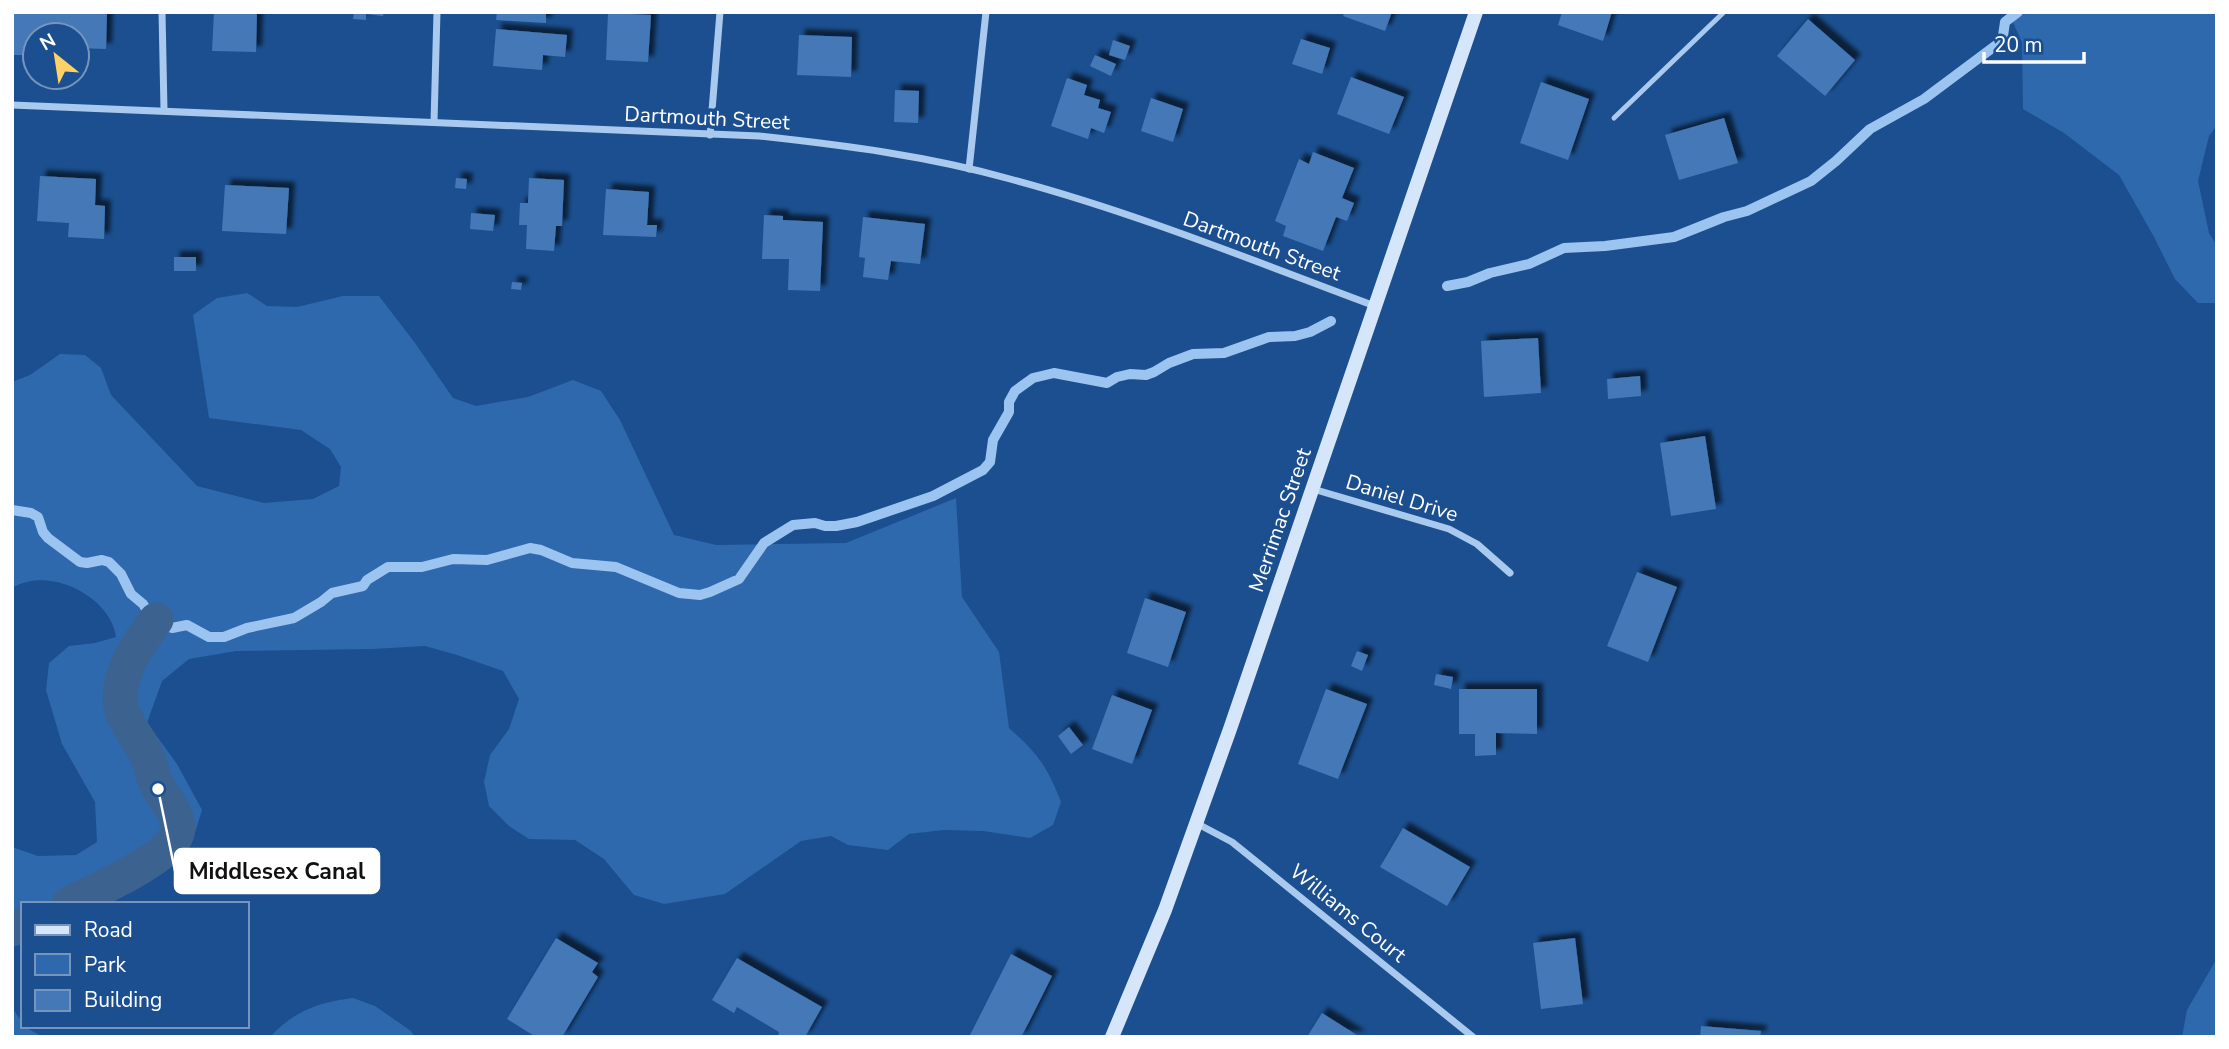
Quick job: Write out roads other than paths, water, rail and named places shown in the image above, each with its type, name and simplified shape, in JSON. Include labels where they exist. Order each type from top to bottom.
[{"type":"main road","name":"Merrimac Street","points":[[1112,1037],[1165,910],[1196,823],[1476,12]]},
{"type":"street","points":[[162,12],[164,110]]},
{"type":"street","points":[[434,122],[437,12]]},
{"type":"street","points":[[710,135],[720,12]]},
{"type":"street","points":[[968,169],[986,12]]},
{"type":"street","name":"Dartmouth Street","points":[[12,105],[759,136],[920,158],[1010,178],[1111,209],[1376,306]]},
{"type":"street","name":"Daniel Drive","points":[[1313,489],[1449,529],[1477,544],[1510,573]]},
{"type":"street","name":"Williams Court","points":[[1196,823],[1232,842],[1474,1037]]},
{"type":"lane","points":[[1615,118],[1724,12]]},
{"type":"waterway","points":[[1447,286],[1529,264],[1564,248],[1674,237],[1747,211],[1811,181],[1870,129],[1924,99],[1999,43],[2005,22],[2018,12]]},
{"type":"waterway","points":[[12,510],[38,517],[48,538],[80,562],[109,562],[121,574],[131,594],[143,604],[151,617],[164,626],[172,628],[187,625],[209,637],[224,637],[247,628],[294,618],[332,593],[363,586],[367,580],[388,567],[422,567],[453,559],[487,560],[530,548],[572,563],[616,567],[679,593],[700,595],[739,579],[764,543],[793,525],[815,523],[836,526],[857,522],[933,496],[983,470],[990,462],[993,440],[1009,412],[1009,402],[1015,391],[1033,378],[1054,373],[1107,383],[1130,374],[1146,375],[1193,354],[1224,353],[1269,337],[1295,336],[1310,332],[1331,321]]},
{"type":"waterway","points":[[73,902],[154,858],[177,834],[175,814],[157,785],[146,754],[126,719],[120,696],[128,665],[156,620]]},
{"type":"waterway","points":[[12,929],[21,926]]},
{"type":"place","name":"Middlesex Canal","points":[[158,789]]}]
